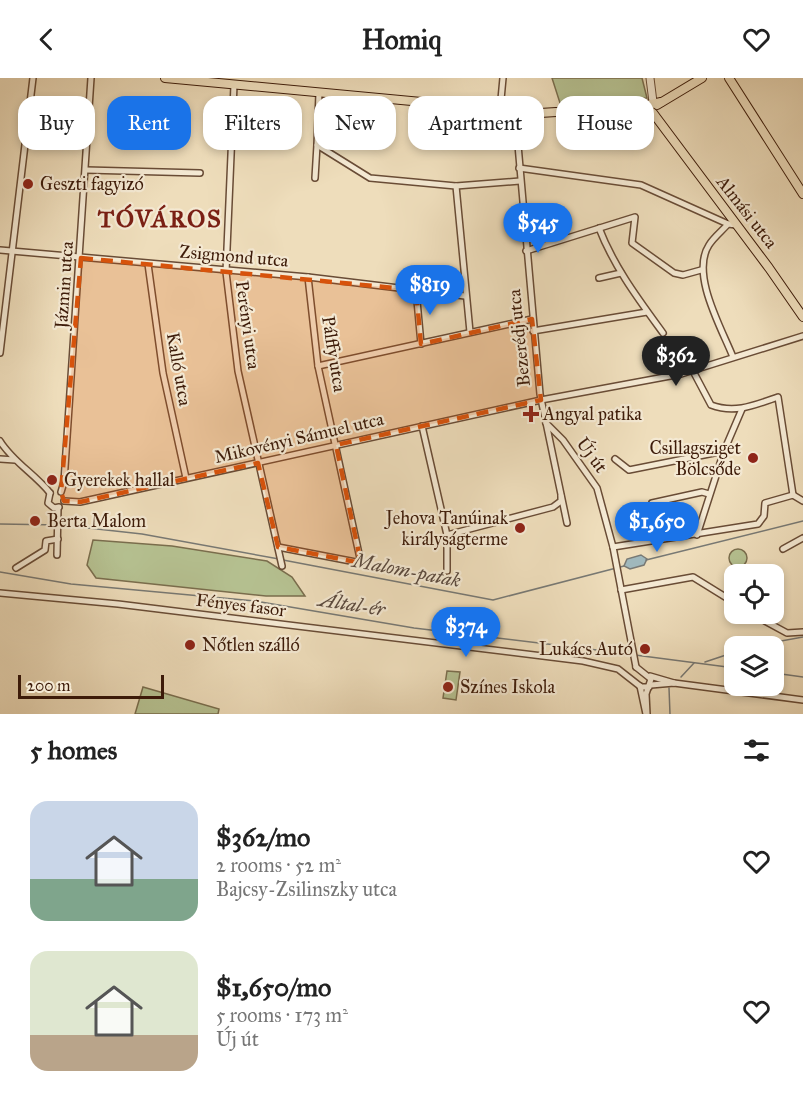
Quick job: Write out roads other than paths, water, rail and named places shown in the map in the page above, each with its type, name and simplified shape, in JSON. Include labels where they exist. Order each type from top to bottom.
[{"type":"main road","points":[[165,78],[408,101]]},
{"type":"main road","points":[[654,103],[702,78]]},
{"type":"main road","points":[[730,78],[803,194]]},
{"type":"main road","points":[[654,110],[657,102]]},
{"type":"main road","name":"Almási utca","points":[[654,114],[732,224],[803,317]]},
{"type":"street","points":[[0,353],[33,78]]},
{"type":"street","name":"Jázmin utca","points":[[61,492],[64,482],[81,258],[91,78]]},
{"type":"street","points":[[501,96],[503,78]]},
{"type":"street","points":[[650,78],[657,102]]},
{"type":"street","name":"Perényi utca","points":[[234,84],[226,272],[238,371],[282,566]]},
{"type":"street","points":[[315,177],[317,150]]},
{"type":"street","points":[[325,150],[370,178],[456,186],[520,182]]},
{"type":"street","name":"Bezerédj utca","points":[[518,150],[541,400],[567,524]]},
{"type":"street","points":[[519,168],[641,186],[732,224],[708,246],[701,270],[710,300],[733,357]]},
{"type":"street","points":[[86,170],[200,173]]},
{"type":"street","points":[[456,186],[470,332]]},
{"type":"street","points":[[526,251],[635,217],[632,243],[674,273],[682,275],[701,270]]},
{"type":"street","points":[[599,228],[621,273],[663,333]]},
{"type":"street","name":"Zsigmond utca","points":[[0,250],[226,272],[308,277],[465,296]]},
{"type":"street","name":"Kalló utca","points":[[148,264],[163,373],[186,478]]},
{"type":"street","points":[[599,278],[621,273]]},
{"type":"street","name":"Pálffy utca","points":[[278,550],[361,563],[318,366],[308,277]]},
{"type":"street","points":[[416,290],[421,344]]},
{"type":"street","points":[[533,331],[647,312]]},
{"type":"street","points":[[318,366],[532,320]]},
{"type":"street","name":"Mikovényi Sámuel utca","points":[[64,501],[80,502],[541,400],[693,371],[803,336]]},
{"type":"street","points":[[693,371],[711,405],[722,409],[742,409],[778,397],[793,495]]},
{"type":"street","points":[[697,535],[724,451],[742,409]]},
{"type":"street","name":"Új út","points":[[544,422],[561,438],[597,488],[613,547],[633,649],[634,666],[631,677]]},
{"type":"street","points":[[422,426],[447,535],[447,571]]},
{"type":"street","points":[[0,441],[15,460],[36,476],[50,493]]},
{"type":"street","name":"Új út","points":[[615,459],[629,470],[724,451]]},
{"type":"street","points":[[0,459],[15,460]]},
{"type":"street","points":[[50,493],[61,492],[64,501],[58,508],[57,555]]},
{"type":"street","points":[[649,503],[702,492],[709,494]]},
{"type":"street","points":[[50,493],[48,503],[58,508]]},
{"type":"street","points":[[447,535],[553,507],[561,501],[562,494]]},
{"type":"street","points":[[613,547],[758,524],[764,516],[765,503],[793,495],[803,501]]},
{"type":"street","points":[[783,549],[803,538]]},
{"type":"street","points":[[16,568],[45,550],[46,541],[58,539]]},
{"type":"street","points":[[621,590],[693,577],[724,596]]},
{"type":"street","name":"Fényes fasor","points":[[0,593],[403,638],[583,661],[621,670],[640,686]]},
{"type":"street","points":[[770,624],[787,633],[803,632]]},
{"type":"street","points":[[634,666],[648,676],[674,683],[803,700]]},
{"type":"street","name":"Fényes fasor","points":[[621,670],[634,666]]},
{"type":"street","points":[[647,714],[646,694],[650,686],[648,676]]},
{"type":"street","points":[[647,714],[640,686],[674,683]]},
{"type":"water","points":[[641,555],[647,559],[644,565],[630,569],[624,566],[627,559]]},
{"type":"waterway","name":"Malom-patak","points":[[646,560],[803,521]]},
{"type":"waterway","name":"Malom-patak","points":[[0,524],[61,525],[142,534],[279,559]]},
{"type":"waterway","name":"Malom-patak","points":[[283,560],[493,600],[624,566]]},
{"type":"waterway","name":"Által-ér","points":[[0,572],[71,584],[255,601],[414,628],[630,654]]},
{"type":"waterway","points":[[784,640],[803,637]]},
{"type":"waterway","name":"Által-ér","points":[[635,655],[724,667]]},
{"type":"waterway","points":[[705,662],[724,656]]},
{"type":"waterway","points":[[681,677],[694,663]]},
{"type":"waterway","name":"Által-ér","points":[[784,674],[803,677]]},
{"type":"waterway","points":[[669,688],[670,714]]},
{"type":"place","name":"Geszti fagyizó","points":[[28,184]]},
{"type":"place","name":"Angyal patika","points":[[531,414]]},
{"type":"place","name":"Csillagsziget Bölcsőde","points":[[753,458]]},
{"type":"place","name":"Gyerekek hallal","points":[[52,480]]},
{"type":"place","name":"Berta Malom","points":[[35,521]]},
{"type":"place","name":"Jehova Tanúinak királyságterme","points":[[520,528]]},
{"type":"place","name":"Nőtlen szálló","points":[[190,645]]},
{"type":"place","name":"Lukács Autó","points":[[645,649]]},
{"type":"place","name":"Színes Iskola","points":[[448,687]]},
{"type":"district","name":"TÓVÁROS","points":[[160,219]]}]
